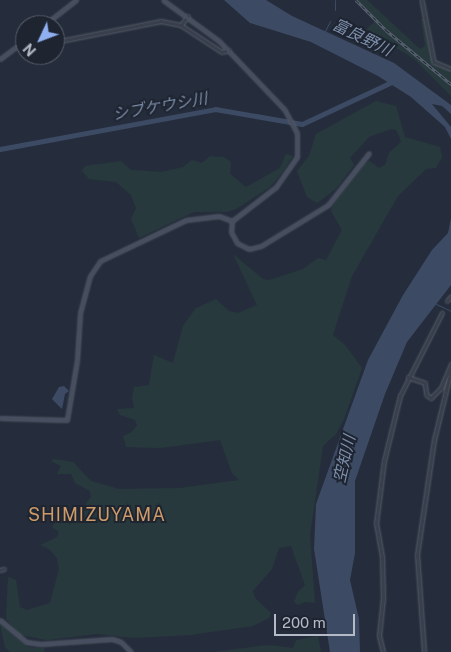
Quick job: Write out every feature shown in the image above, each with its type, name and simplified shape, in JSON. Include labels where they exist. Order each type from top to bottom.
[{"type":"street","points":[[57,15],[76,0]]},
{"type":"street","points":[[163,0],[188,16],[229,50],[288,114],[297,133],[298,154],[287,174],[269,193],[238,213],[232,221],[230,232],[236,244],[248,249],[261,246],[328,205],[370,153]]},
{"type":"street","points":[[422,0],[434,62],[451,69]]},
{"type":"street","points":[[181,25],[188,16]]},
{"type":"street","points":[[65,40],[150,22],[181,25],[222,52],[229,50]]},
{"type":"street","points":[[0,59],[15,48]]},
{"type":"street","points":[[0,418],[67,420],[76,366],[80,312],[90,276],[100,261],[186,220],[219,216],[232,221]]},
{"type":"street","points":[[447,301],[451,296]]},
{"type":"street","points":[[383,652],[379,636],[383,600],[382,557],[376,524],[389,436],[408,378],[442,313]]},
{"type":"street","points":[[408,378],[425,383],[428,395],[432,398],[441,388],[451,364]]},
{"type":"street","points":[[424,652],[417,555],[434,440],[451,370]]},
{"type":"street","points":[[0,570],[4,569]]},
{"type":"street","points":[[0,620],[26,642],[41,644],[112,639],[131,652]]},
{"type":"shaded area","points":[[355,0],[367,0],[420,49],[425,46],[421,19],[426,19],[434,62],[451,69],[451,96],[413,58],[366,30],[375,21]]},
{"type":"shaded area","points":[[376,101],[396,106],[405,137],[440,147],[442,157],[436,168],[426,169],[398,196],[352,276],[333,335],[345,345],[362,368],[344,419],[336,434],[323,446],[310,535],[315,603],[305,602],[298,605],[294,602],[298,592],[305,585],[291,546],[279,548],[272,569],[253,591],[255,598],[271,613],[269,618],[253,626],[190,635],[134,638],[97,634],[47,640],[20,635],[6,619],[8,577],[16,580],[20,607],[27,610],[50,603],[59,569],[57,558],[49,549],[40,545],[57,537],[59,532],[52,527],[57,518],[78,515],[91,497],[90,491],[75,483],[71,474],[57,474],[61,466],[51,461],[53,459],[73,462],[91,481],[119,489],[180,488],[239,480],[232,473],[220,440],[160,448],[126,447],[123,436],[132,432],[137,425],[135,420],[120,415],[117,409],[134,408],[132,397],[134,387],[149,385],[154,355],[173,363],[183,326],[196,308],[216,299],[229,311],[238,313],[257,305],[233,254],[263,279],[269,280],[303,269],[318,258],[326,260],[342,230],[331,211],[333,205],[365,164],[369,161],[379,168],[385,165],[389,153],[401,142],[396,130],[391,129],[369,137],[350,158],[354,165],[336,189],[317,203],[307,197],[297,171],[309,156],[316,134]]},
{"type":"shaded area","points":[[286,154],[293,156],[283,172],[269,188],[236,209],[227,212],[194,212],[139,238],[131,219],[136,208],[131,195],[116,182],[89,179],[82,171],[85,166],[121,161],[131,170],[162,172],[183,167],[192,160],[202,163],[210,156],[224,157],[231,162],[230,174],[246,187],[280,168]]},
{"type":"shaded area","points":[[0,624],[27,647],[44,648],[45,652],[10,652],[5,647]]},
{"type":"shaded area","points":[[318,636],[321,652],[212,652],[268,645],[293,648],[296,640]]},
{"type":"water","points":[[224,0],[266,0],[292,16],[394,63],[451,105],[451,114],[442,106],[432,104],[451,127],[451,139],[445,127],[411,97],[378,76],[311,42],[250,23]]},
{"type":"water","name":"空知川","points":[[451,218],[451,285],[407,342],[385,394],[355,481],[355,553],[350,580],[359,619],[360,652],[330,652],[314,549],[316,504],[368,360],[403,295],[432,250],[448,233]]},
{"type":"water","points":[[64,386],[69,391],[65,394],[62,409],[52,399],[59,387]]},
{"type":"waterway","name":"富良野川","points":[[335,0],[335,10]]},
{"type":"waterway","name":"富良野川","points":[[325,31],[330,21]]},
{"type":"waterway","name":"シブケウシ川","points":[[0,149],[215,109],[302,124],[394,81]]},
{"type":"waterway","points":[[436,304],[451,311]]},
{"type":"railway","points":[[356,0],[386,30],[451,84]]},
{"type":"district","name":"SHIMIZUYAMA","points":[[97,515]]}]
